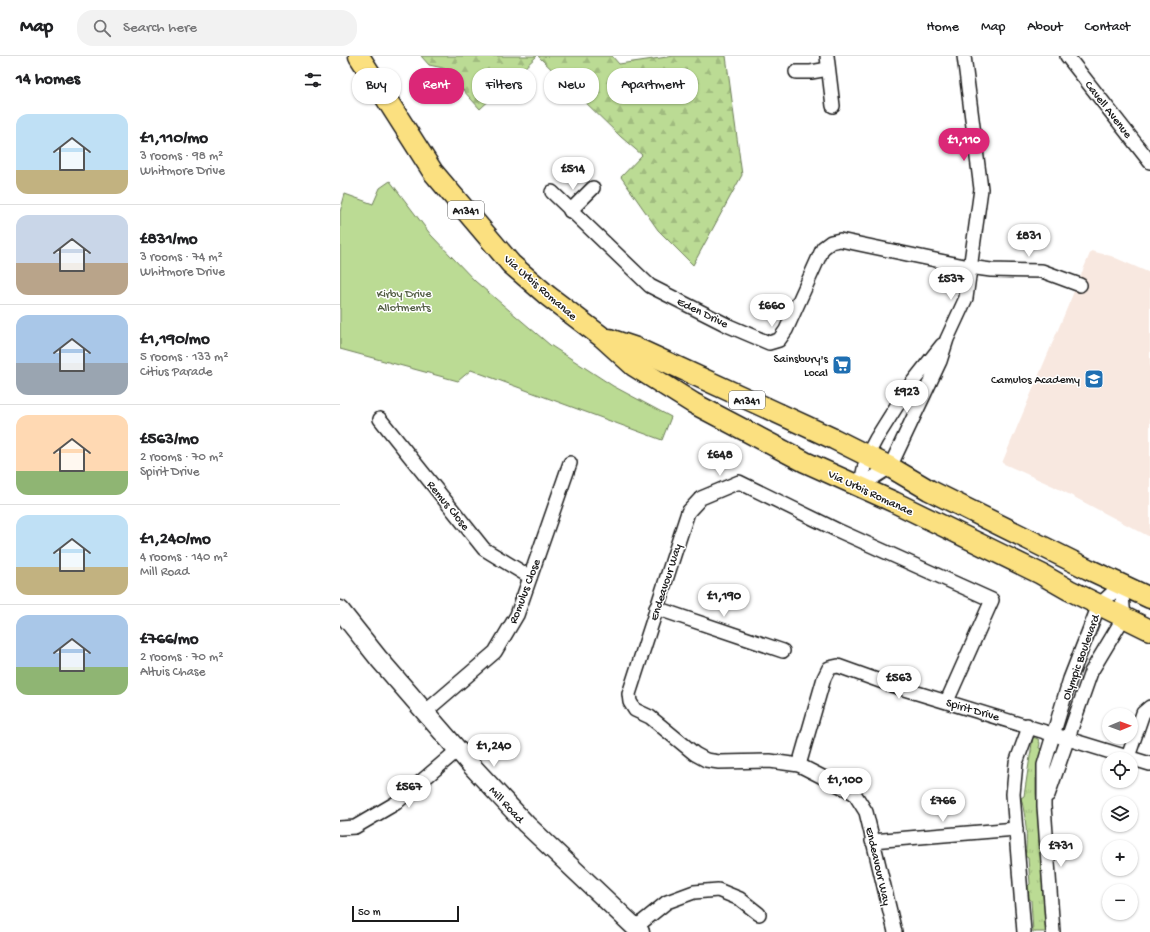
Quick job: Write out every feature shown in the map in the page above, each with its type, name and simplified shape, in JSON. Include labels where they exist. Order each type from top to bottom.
[{"type":"main road","name":"Via Urbis Romanae","points":[[359,56],[433,172],[511,264],[548,296],[602,337],[634,366],[693,403],[806,462],[860,486],[1041,574],[1150,630]]},
{"type":"main road","name":"Via Urbis Romanae","points":[[602,337],[636,348],[867,456],[890,467],[929,490],[1150,598]]},
{"type":"street","points":[[827,56],[833,106]]},
{"type":"street","points":[[860,486],[890,467],[940,361],[947,339],[966,298],[980,189],[964,56]]},
{"type":"street","name":"Cavell Avenue","points":[[1070,57],[1150,162]]},
{"type":"street","points":[[796,72],[811,72],[828,69]]},
{"type":"street","points":[[570,211],[593,188]]},
{"type":"street","name":"Eden Drive","points":[[552,192],[570,211],[650,286],[730,326],[770,343],[779,340],[786,330],[823,248],[831,242],[840,240],[969,267],[991,270],[1042,271],[1080,285]]},
{"type":"street","points":[[860,486],[867,456],[908,388],[947,339]]},
{"type":"street","name":"Remus Close","points":[[380,419],[484,549],[530,577]]},
{"type":"street","name":"Romulus Close","points":[[425,712],[495,652],[517,615],[570,463]]},
{"type":"street","name":"Endeavour Way","points":[[894,932],[866,812],[854,793],[799,765],[770,760],[719,762],[706,760],[695,754],[650,717],[635,710],[630,702],[629,694],[688,512],[701,498],[739,482],[837,530],[992,600],[947,701]]},
{"type":"street","points":[[1121,585],[1124,617]]},
{"type":"street","name":"Olympic Boulevard","points":[[1053,932],[1044,806],[1044,765],[1070,679],[1099,605],[1121,585]]},
{"type":"street","points":[[656,608],[784,651]]},
{"type":"street","name":"Mill Road","points":[[340,610],[425,712],[459,749],[470,764],[526,824],[638,930]]},
{"type":"street","name":"Olympic Boulevard","points":[[1044,806],[1091,672],[1124,617]]},
{"type":"street","name":"Spirit Drive","points":[[799,765],[824,678],[829,668],[838,666],[891,685],[1112,752]]},
{"type":"street","points":[[1130,752],[1143,713],[1150,707]]},
{"type":"street","points":[[1024,932],[1013,794],[1016,763],[1027,733],[1027,725]]},
{"type":"street","points":[[340,828],[355,827],[396,803],[459,749]]},
{"type":"street","name":"Spirit Drive","points":[[1138,760],[1150,764]]},
{"type":"street","points":[[872,841],[1016,829]]},
{"type":"street","points":[[638,930],[667,902],[694,892],[718,890],[740,899],[759,914]]},
{"type":"shaded area","name":"Camulos Academy","points":[[1091,251],[1111,256],[1150,273],[1150,537],[1053,486],[1002,463]]},
{"type":"green space","points":[[421,56],[537,56],[524,68],[472,68],[472,100],[464,91],[464,68],[443,68],[429,65]]},
{"type":"green space","points":[[538,56],[612,56],[619,64],[674,56],[726,56],[742,175],[693,265],[658,230],[621,177],[642,155],[587,104],[599,104],[599,68],[550,68]]},
{"type":"green space","points":[[475,104],[485,104],[480,109]]},
{"type":"green space","name":"Kirby Drive Allotments","points":[[390,181],[431,235],[475,281],[550,345],[613,386],[671,417],[662,440],[471,370],[458,381],[340,349],[340,212],[345,194],[373,204],[380,188]]},
{"type":"green space","points":[[1033,737],[1038,739],[1040,743],[1039,748],[1042,749],[1036,778],[1036,793],[1046,932],[1033,932],[1031,900],[1029,899],[1028,886],[1030,884],[1028,858],[1025,856],[1026,827],[1021,798],[1024,796]]},
{"type":"place","name":"Sainsbury's Local","points":[[842,365]]},
{"type":"place","name":"Camulos Academy","points":[[1094,379]]}]
